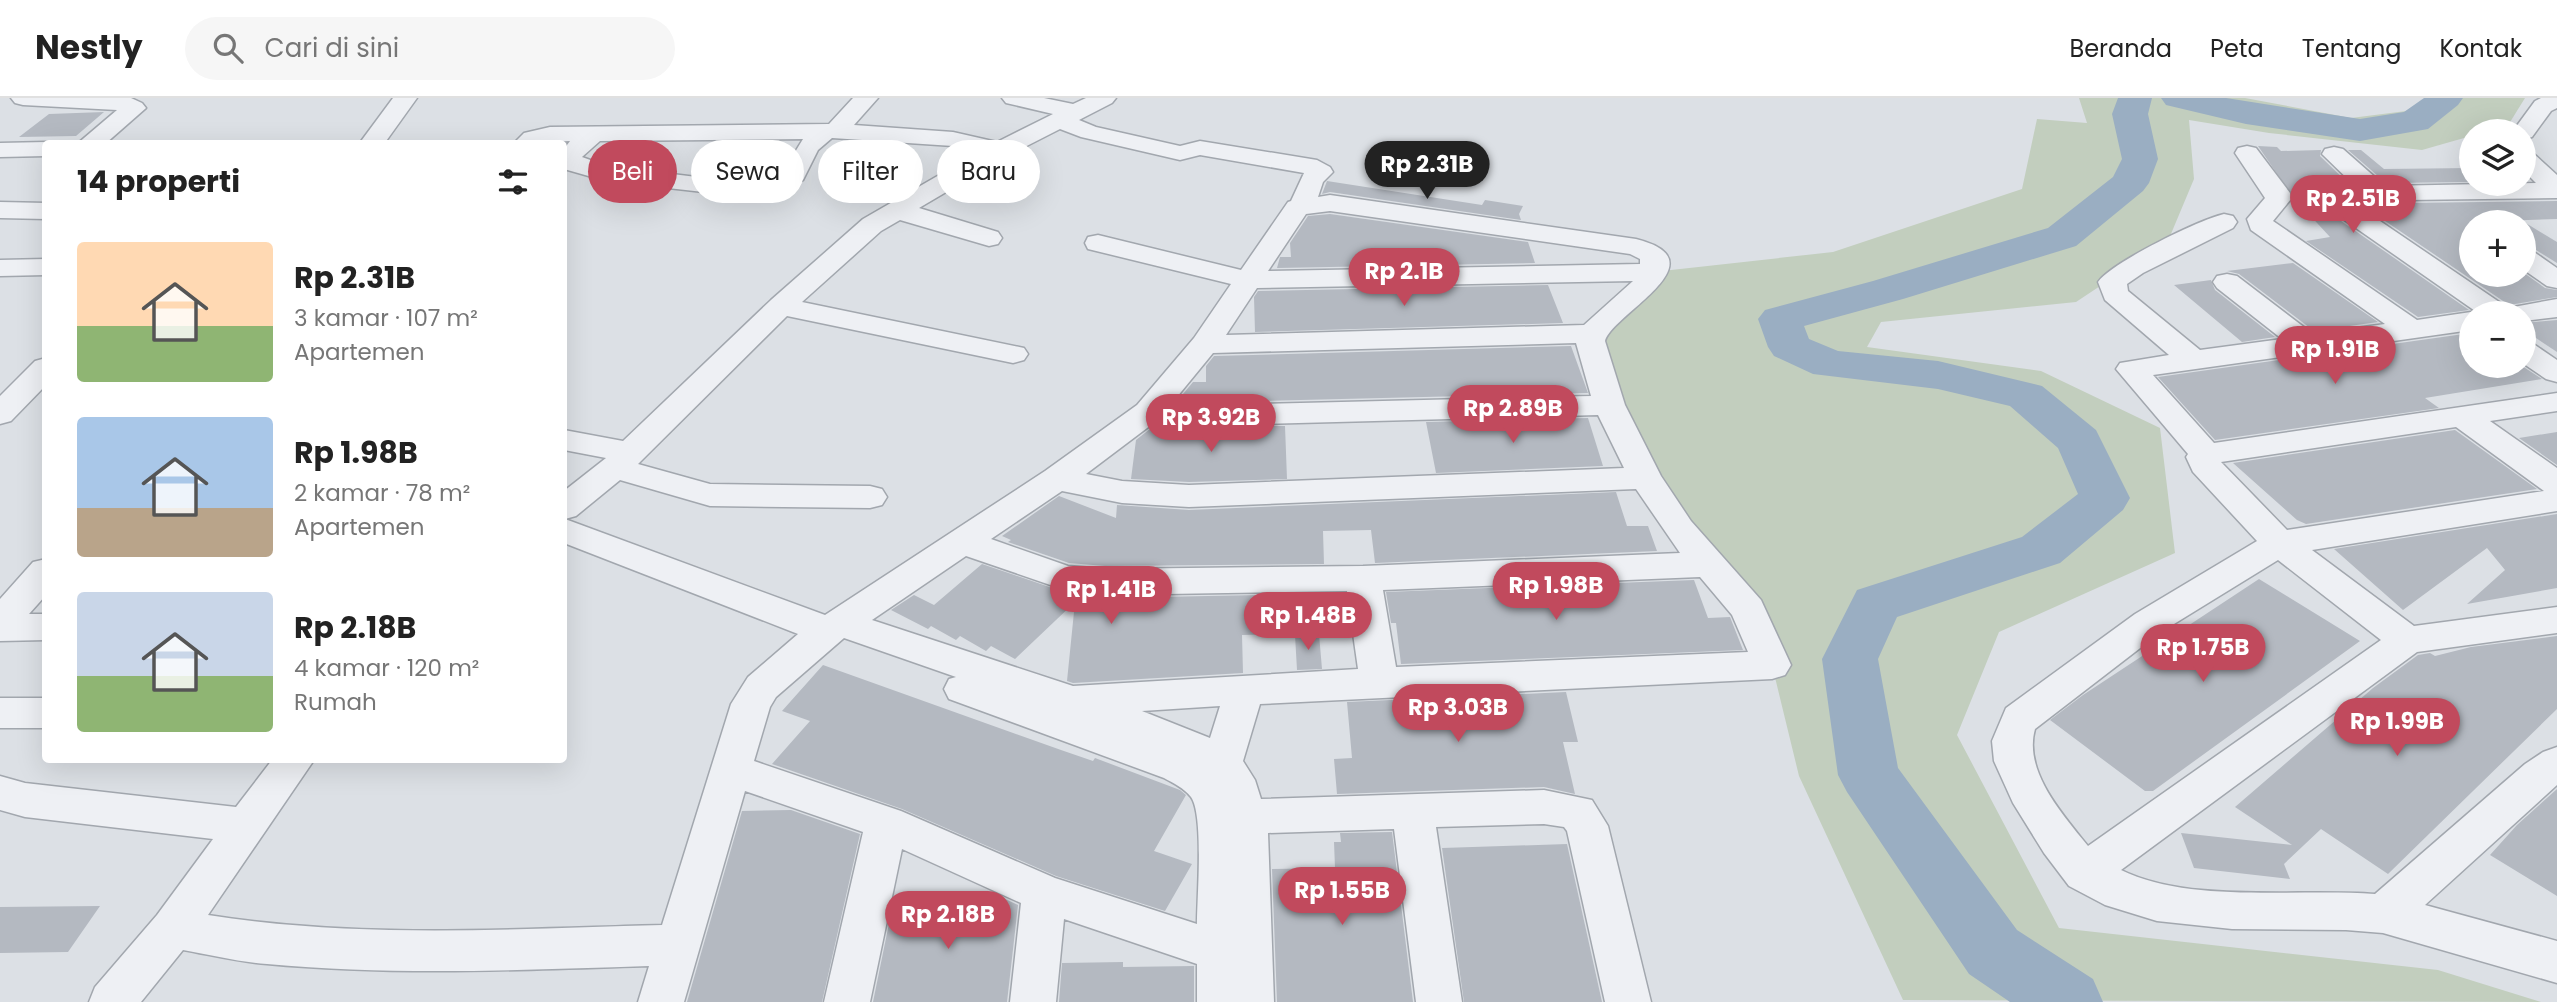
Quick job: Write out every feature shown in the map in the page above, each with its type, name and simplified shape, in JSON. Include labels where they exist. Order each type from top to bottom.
[{"type":"street","points":[[23,98],[127,104],[134,108],[94,140]]},
{"type":"street","points":[[374,140],[405,98]]},
{"type":"street","points":[[804,155],[808,147],[831,131],[866,98]]},
{"type":"street","points":[[662,1002],[756,694],[830,630],[1057,479],[1148,412],[1205,344],[1294,216],[1312,179],[1321,172],[1292,161],[1206,148],[1180,153],[1089,132],[1066,116],[1014,98]]},
{"type":"street","points":[[1019,140],[1104,98]]},
{"type":"street","points":[[2536,121],[2552,107]]},
{"type":"street","points":[[532,140],[541,135],[831,131],[957,140]]},
{"type":"street","points":[[594,134],[573,151],[570,157],[572,164],[606,173],[691,183]]},
{"type":"street","points":[[0,150],[42,149]]},
{"type":"street","points":[[2247,153],[2277,193],[2278,199],[2260,219],[2260,224],[2409,328]]},
{"type":"street","points":[[2334,154],[2379,195]]},
{"type":"street","points":[[2536,169],[2557,189]]},
{"type":"street","points":[[567,503],[614,468],[855,238],[937,186]]},
{"type":"street","points":[[2479,301],[2347,211],[2339,204],[2340,198],[2557,189]]},
{"type":"street","points":[[1072,701],[1379,682],[1772,665],[1748,609],[1679,529],[1645,478],[1609,405],[1590,341],[1592,334],[1640,289],[1653,272],[1654,255],[1646,250],[1330,204],[1294,216]]},
{"type":"street","points":[[0,210],[42,211]]},
{"type":"street","points":[[896,210],[989,238]]},
{"type":"street","points":[[2192,359],[2115,294],[2112,282],[2133,267],[2224,222]]},
{"type":"street","points":[[1098,243],[1248,280],[1653,272]]},
{"type":"street","points":[[2536,266],[2557,280]]},
{"type":"street","points":[[0,268],[42,267]]},
{"type":"street","points":[[2227,282],[2304,342]]},
{"type":"street","points":[[781,306],[901,333],[1013,354]]},
{"type":"street","points":[[2536,311],[2557,308]]},
{"type":"street","points":[[2206,454],[2131,369],[2304,342],[2459,322]]},
{"type":"street","points":[[1205,344],[1592,334]]},
{"type":"street","points":[[2536,359],[2557,373]]},
{"type":"street","points":[[0,414],[42,371]]},
{"type":"street","points":[[2407,640],[2280,543],[2205,465],[2202,457],[2206,454],[2557,402]]},
{"type":"street","points":[[1148,412],[1260,414],[1609,405]]},
{"type":"street","points":[[2460,415],[2557,484]]},
{"type":"street","points":[[567,442],[614,468],[710,495],[870,497]]},
{"type":"street","points":[[1057,479],[1122,492],[1189,496],[1645,478]]},
{"type":"street","points":[[2557,500],[2280,543],[2148,622],[2020,719],[2012,732],[2011,746],[2014,762],[2038,810],[2084,873],[2128,894],[2162,903],[2205,909],[2384,914],[2557,962]]},
{"type":"street","points":[[567,505],[790,618],[1072,701],[1188,745],[1222,763],[1234,780],[1219,951],[1220,1002]]},
{"type":"street","points":[[964,542],[1048,573],[1085,580],[1363,578],[1708,564]]},
{"type":"street","points":[[0,626],[42,576]]},
{"type":"street","points":[[1363,578],[1379,682]]},
{"type":"street","points":[[2084,873],[2407,640],[2557,620]]},
{"type":"street","points":[[0,626],[42,627]]},
{"type":"street","points":[[830,630],[1194,773],[1232,817],[1251,1002]]},
{"type":"street","points":[[1222,763],[1245,690]]},
{"type":"street","points":[[0,713],[42,713]]},
{"type":"street","points":[[112,1002],[173,929],[292,763]]},
{"type":"street","points":[[2384,914],[2557,763]]},
{"type":"street","points":[[732,770],[886,823],[1044,892],[1219,951]]},
{"type":"street","points":[[0,793],[25,800],[247,826]]},
{"type":"street","points":[[1232,817],[1412,809],[1569,809],[1582,816],[1628,1002]]},
{"type":"street","points":[[1412,809],[1439,1002]]},
{"type":"street","points":[[847,1002],[886,823]]},
{"type":"street","points":[[1033,1002],[1044,892]]},
{"type":"street","points":[[173,929],[264,944],[351,950],[500,950],[679,945]]},
{"type":"green space","points":[[2079,98],[2245,98],[2351,118],[2414,110],[2426,98],[2525,98],[2512,119],[2459,119],[2459,139],[2422,150],[2269,133],[2189,120],[2194,179],[2168,241],[2076,302],[1881,322],[1867,347],[2041,371],[2160,428],[2175,553],[1999,632],[1957,735],[2059,928],[2438,970],[2541,1002],[1903,1000],[1799,776],[1772,665],[1679,529],[1592,334],[1653,272],[1833,252],[2022,189],[2037,119],[2087,123]]},
{"type":"building","points":[[104,112],[76,136],[19,137],[49,114]]},
{"type":"building","points":[[2258,146],[2277,147],[2281,151],[2321,150],[2320,156],[2353,188],[2327,194],[2322,201],[2331,214],[2459,303],[2459,311],[2418,317],[2306,241],[2330,237],[2293,197]]},
{"type":"building","points":[[2348,150],[2361,150],[2384,169],[2459,168],[2459,182],[2386,183]]},
{"type":"building","points":[[1327,181],[1482,205],[1485,200],[1523,206],[1519,214],[1521,220],[1330,192],[1322,194]]},
{"type":"building","points":[[2557,201],[2557,219],[2536,220],[2536,210],[2459,210],[2459,271],[2363,206]]},
{"type":"building","points":[[1330,214],[1528,242],[1535,263],[1277,268],[1280,257],[1291,257],[1290,243],[1308,216]]},
{"type":"building","points":[[2536,229],[2557,242],[2557,263],[2536,250]]},
{"type":"building","points":[[2293,263],[2378,322],[2314,331],[2239,274],[2227,271]]},
{"type":"building","points":[[2211,280],[2215,290],[2275,337],[2242,342],[2174,285]]},
{"type":"building","points":[[2536,282],[2545,288],[2557,290],[2557,297],[2533,301],[2503,301],[2482,287],[2536,287]]},
{"type":"building","points":[[1548,285],[1563,323],[1255,332],[1254,297],[1258,291]]},
{"type":"building","points":[[2557,320],[2557,352],[2536,338],[2536,322]]},
{"type":"building","points":[[2459,335],[2459,378],[2536,378],[2536,375],[2542,379],[2425,398],[2439,408],[2215,440],[2158,377]]},
{"type":"building","points":[[1571,346],[1588,393],[1183,401],[1183,394],[1193,382],[1206,382],[1206,366],[1214,356]]},
{"type":"building","points":[[1588,418],[1603,466],[1436,473],[1426,422]]},
{"type":"building","points":[[1155,425],[1285,426],[1287,479],[1189,482],[1131,479],[1136,440]]},
{"type":"building","points":[[2455,430],[2537,489],[2306,524],[2297,520],[2233,463]]},
{"type":"building","points":[[2557,432],[2557,465],[2519,438]]},
{"type":"building","points":[[1616,492],[1627,526],[1648,526],[1657,551],[1375,563],[1371,530],[1323,531],[1324,564],[1105,566],[1069,563],[1008,542],[1011,540],[1002,536],[1059,496],[1116,518],[1117,505],[1189,510]]},
{"type":"building","points":[[2557,514],[2557,588],[2467,604],[2505,570],[2487,548],[2403,610],[2334,549]]},
{"type":"building","points":[[982,564],[1064,592],[1105,598],[1309,594],[1312,633],[1242,635],[1243,673],[1073,683],[1067,681],[1075,602],[1015,659],[991,646],[986,651],[960,636],[956,640],[931,626],[928,629],[891,610],[914,595],[934,605]]},
{"type":"building","points":[[2259,579],[2360,641],[2153,791],[2145,791],[2050,720],[2083,695]]},
{"type":"building","points":[[1694,580],[1708,618],[1730,617],[1743,650],[1401,664],[1396,623],[1391,623],[1386,592]]},
{"type":"building","points":[[1319,634],[1322,669],[1297,670],[1295,635]]},
{"type":"building","points":[[2557,636],[2557,709],[2388,874],[2321,829],[2284,864],[2290,879],[2194,868],[2181,833],[2292,845],[2235,807],[2373,688],[2418,655],[2430,653],[2435,656],[2471,647]]},
{"type":"building","points":[[823,665],[1093,761],[1095,758],[1180,790],[1186,795],[1154,851],[1192,864],[1165,911],[1056,876],[902,809],[772,764],[810,721],[782,711]]},
{"type":"building","points":[[1566,692],[1578,742],[1563,742],[1575,794],[1544,787],[1337,794],[1334,759],[1352,758],[1347,702]]},
{"type":"building","points":[[2557,789],[2557,896],[2490,855],[2517,825]]},
{"type":"building","points":[[791,810],[860,834],[822,1002],[687,1002],[742,811]]},
{"type":"building","points":[[1392,832],[1413,1002],[1277,1002],[1272,869],[1335,868],[1334,842],[1341,842],[1340,833]]},
{"type":"building","points":[[1567,844],[1602,1002],[1464,1002],[1442,848]]},
{"type":"building","points":[[1003,898],[1018,905],[1007,1002],[873,1002],[894,899]]},
{"type":"building","points":[[100,906],[68,952],[0,953],[0,907]]},
{"type":"building","points":[[1123,962],[1123,967],[1194,966],[1194,1002],[1059,1002],[1062,963]]},
{"type":"waterway","points":[[2068,1002],[1993,952],[1869,775],[1850,659],[1876,604],[2041,550],[2105,498],[2079,441],[2026,396],[1938,375],[1829,364],[1790,347],[1780,319],[1888,290],[2062,237],[2130,183],[2140,159],[2130,114],[2135,98]]},
{"type":"waterway","points":[[2178,98],[2246,113],[2360,130],[2415,121],[2446,98]]}]
